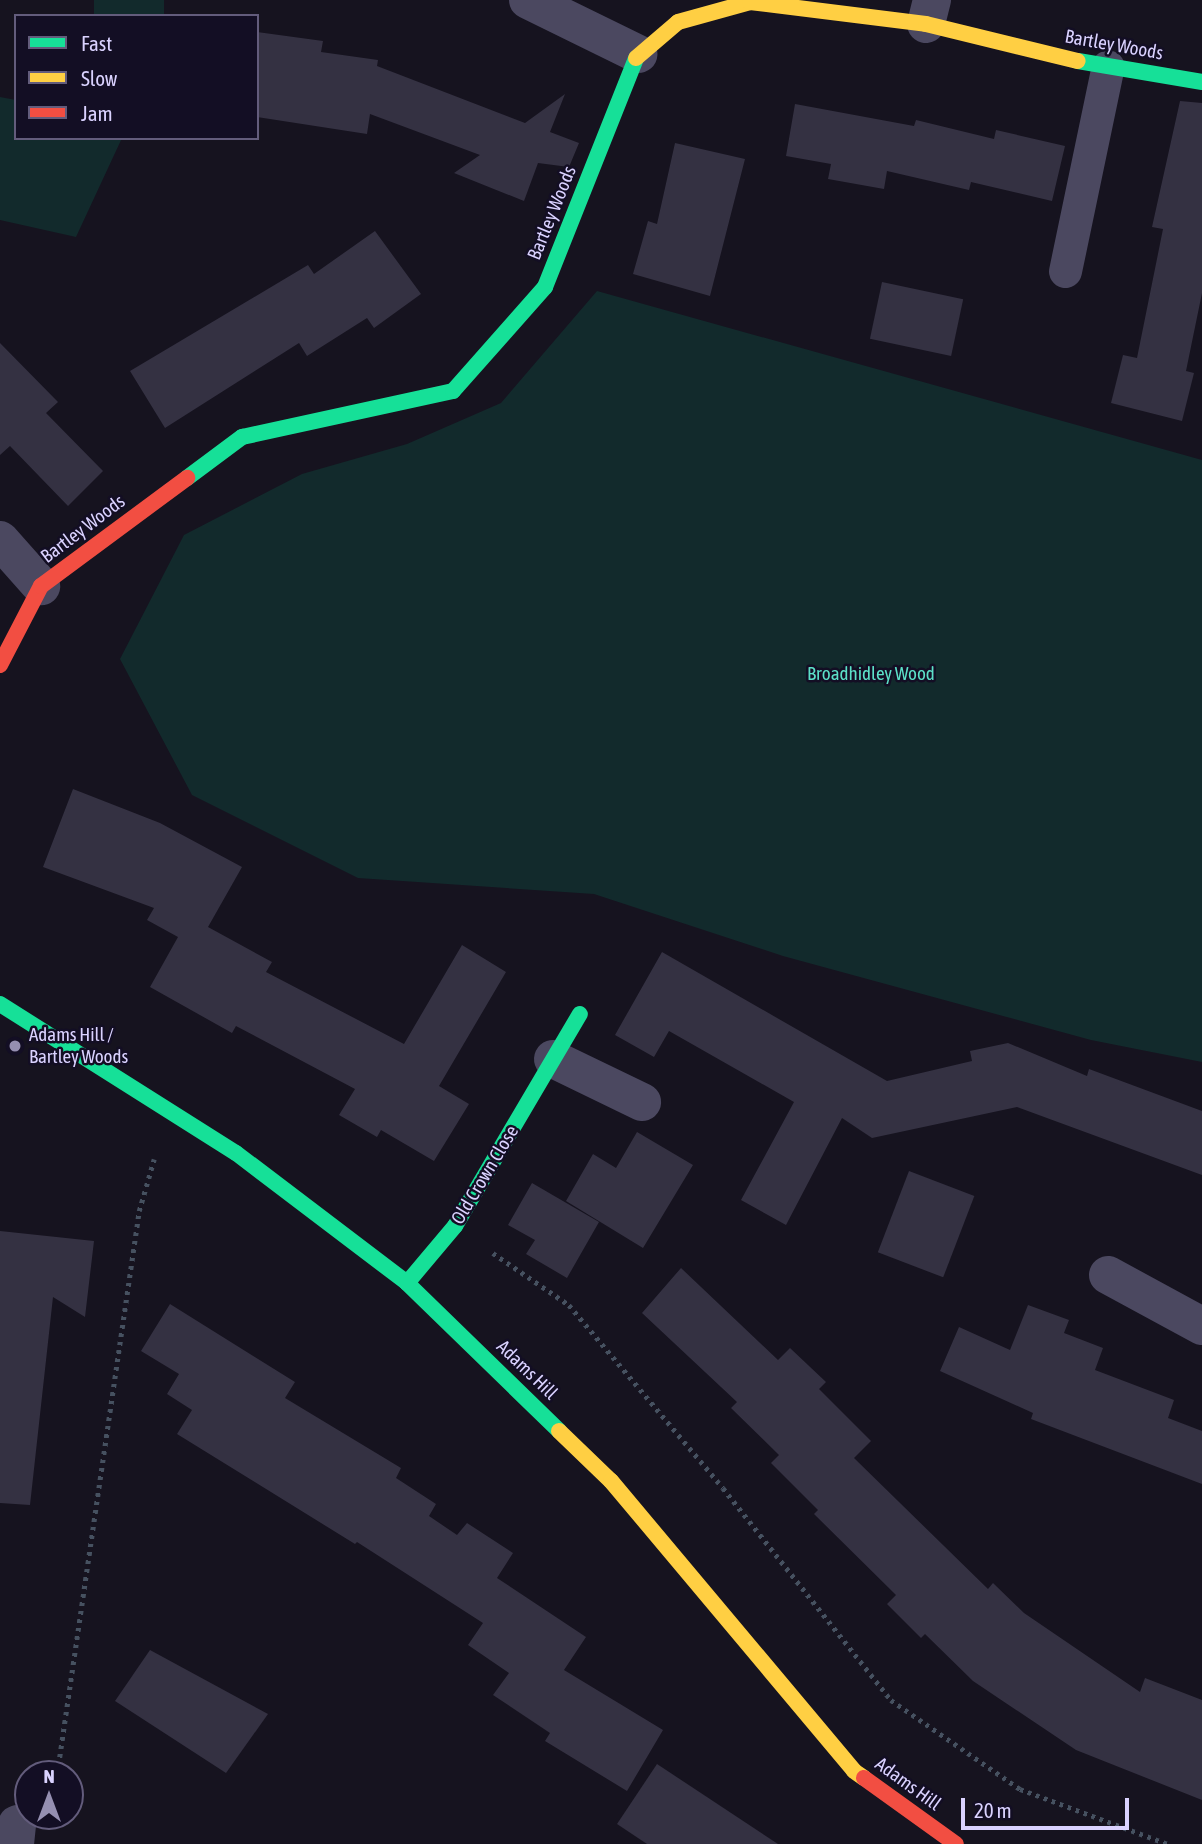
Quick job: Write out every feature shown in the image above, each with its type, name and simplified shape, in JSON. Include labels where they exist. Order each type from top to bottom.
[{"type":"street","points":[[528,0],[638,54]]},
{"type":"street","name":"Bartley Woods","points":[[0,665],[41,586],[242,437],[453,391],[545,287],[638,54],[678,22],[750,2],[929,12],[1108,66],[1202,82]]},
{"type":"street","points":[[0,540],[41,586]]},
{"type":"street","name":"Adams Hill","points":[[0,1004],[167,1112],[236,1153],[407,1283],[611,1480],[854,1771],[956,1844]]},
{"type":"street","name":"Old Crown Close","points":[[407,1283],[454,1226],[580,1014]]},
{"type":"street","points":[[553,1059],[642,1102]]},
{"type":"street","points":[[1108,1275],[1200,1320]]},
{"type":"lane","points":[[1065,271],[1108,66]]},
{"type":"path","points":[[59,1760],[139,1212],[167,1112]]},
{"type":"path","points":[[454,1226],[569,1305],[723,1488],[891,1700],[1020,1789],[1168,1844]]},
{"type":"green space","points":[[94,0],[164,0],[164,14],[94,14]]},
{"type":"green space","points":[[0,97],[14,100],[14,140],[121,140],[76,237],[0,220]]},
{"type":"green space","name":"Broadhidley Wood","points":[[597,291],[1202,460],[1202,1062],[1091,1040],[783,956],[594,894],[358,878],[192,795],[120,659],[184,535],[302,474],[407,444],[501,403]]},
{"type":"building","points":[[259,32],[323,41],[321,52],[378,60],[377,66],[525,123],[565,94],[550,132],[579,143],[569,167],[538,163],[524,201],[454,173],[480,155],[370,114],[367,134],[259,117]]},
{"type":"building","points":[[1180,101],[1202,103],[1202,293],[1186,371],[1194,373],[1182,421],[1111,403],[1123,355],[1137,358],[1163,229],[1152,227]]},
{"type":"building","points":[[795,104],[914,126],[916,120],[994,139],[996,130],[1065,146],[1052,201],[971,182],[969,190],[887,171],[884,189],[828,179],[831,164],[786,156]]},
{"type":"building","points":[[675,143],[745,159],[710,296],[633,274],[648,221],[657,224]]},
{"type":"building","points":[[375,231],[421,294],[374,328],[367,318],[307,356],[299,343],[165,428],[130,371],[308,265],[314,274]]},
{"type":"building","points":[[882,282],[963,299],[951,356],[870,339]]},
{"type":"building","points":[[0,343],[58,402],[46,413],[103,471],[68,506],[10,446],[0,455]]},
{"type":"building","points":[[73,789],[160,823],[242,867],[208,927],[272,962],[266,972],[404,1044],[462,945],[506,972],[439,1086],[469,1104],[434,1161],[381,1130],[377,1137],[339,1115],[355,1089],[236,1026],[232,1033],[150,987],[178,937],[147,920],[154,908],[43,867]]},
{"type":"building","points":[[662,952],[887,1081],[972,1061],[970,1051],[1008,1043],[1087,1076],[1089,1069],[1202,1111],[1202,1175],[1017,1107],[872,1138],[842,1118],[786,1225],[741,1200],[794,1102],[669,1031],[654,1057],[615,1035]]},
{"type":"building","points":[[637,1132],[693,1165],[643,1248],[566,1201],[593,1154],[616,1168]]},
{"type":"building","points":[[909,1171],[974,1196],[943,1277],[878,1252]]},
{"type":"building","points":[[532,1183],[599,1222],[567,1278],[526,1254],[535,1240],[508,1225]]},
{"type":"building","points":[[0,1231],[94,1241],[85,1317],[53,1297],[30,1505],[0,1503]]},
{"type":"building","points":[[681,1268],[778,1360],[790,1348],[826,1382],[819,1389],[871,1441],[854,1458],[988,1589],[993,1583],[1024,1613],[1140,1692],[1145,1678],[1202,1700],[1202,1800],[1076,1750],[973,1681],[925,1634],[921,1638],[887,1604],[896,1595],[814,1514],[818,1510],[771,1463],[779,1455],[731,1408],[737,1402],[642,1313]]},
{"type":"building","points":[[170,1304],[295,1382],[285,1398],[401,1468],[396,1478],[436,1504],[429,1516],[457,1535],[467,1523],[513,1553],[497,1578],[586,1637],[564,1670],[663,1730],[627,1791],[545,1741],[550,1733],[493,1695],[509,1673],[468,1645],[483,1623],[357,1542],[355,1544],[177,1434],[192,1410],[167,1394],[179,1374],[141,1351]]},
{"type":"building","points":[[1028,1305],[1069,1320],[1064,1333],[1103,1348],[1095,1370],[1174,1400],[1168,1418],[1202,1431],[1202,1484],[1031,1419],[1033,1413],[940,1371],[959,1327],[1010,1350]]},
{"type":"building","points":[[150,1650],[268,1714],[226,1773],[115,1701]]},
{"type":"building","points":[[657,1764],[778,1844],[647,1844],[617,1824]]},
{"type":"traffic: fast","points":[[187,478],[242,437],[453,391],[545,287],[636,58]]},
{"type":"traffic: fast","points":[[1078,61],[1202,82]]},
{"type":"traffic: fast","points":[[0,1004],[236,1153],[407,1283],[559,1431]]},
{"type":"traffic: fast","points":[[407,1283],[455,1226],[580,1014]]},
{"type":"traffic: slow","points":[[636,58],[678,22],[750,2],[926,24],[1078,61]]},
{"type":"traffic: slow","points":[[559,1431],[611,1481],[854,1771],[864,1778]]},
{"type":"traffic: jam","points":[[0,665],[41,586],[187,478]]},
{"type":"traffic: jam","points":[[864,1778],[956,1844]]},
{"type":"place","name":"Adams Hill / Bartley Woods","points":[[15,1046]]}]
